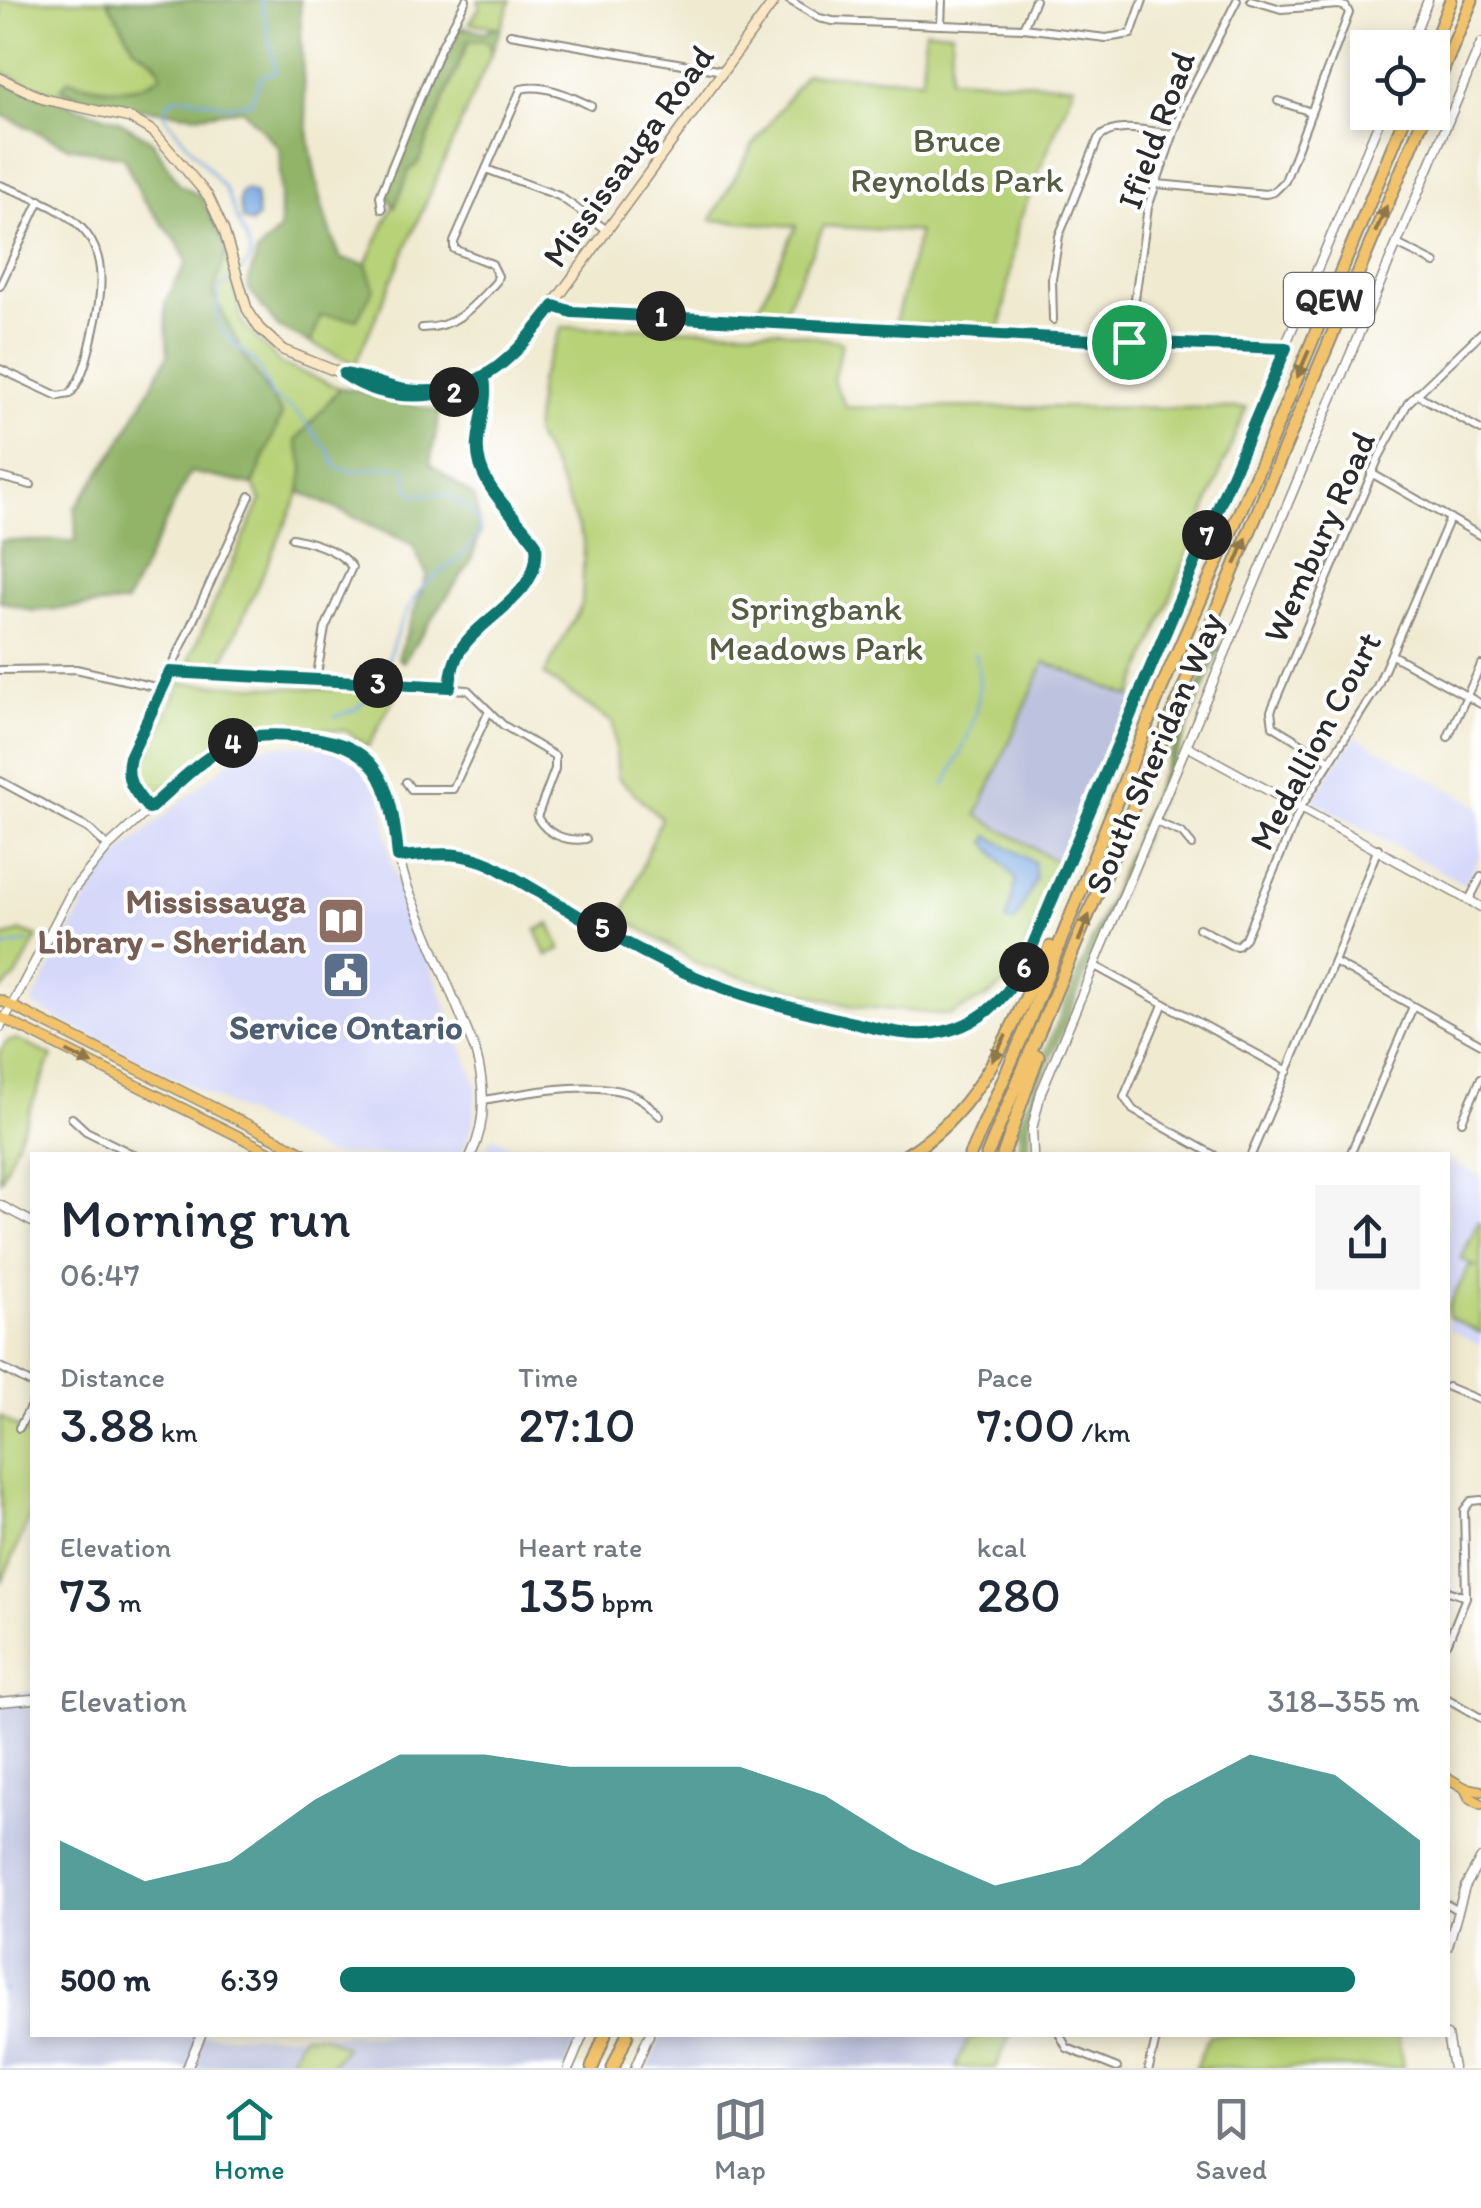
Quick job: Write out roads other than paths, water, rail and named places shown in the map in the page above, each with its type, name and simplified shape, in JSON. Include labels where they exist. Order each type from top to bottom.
[{"type":"highway","points":[[1439,30],[1451,0]]},
{"type":"highway","points":[[1450,53],[1472,0]]},
{"type":"highway","name":"QEW","points":[[971,1152],[1398,130]]},
{"type":"highway","name":"QEW","points":[[989,1152],[1418,130]]},
{"type":"highway","points":[[910,1152],[951,1121],[976,1090],[1075,899]]},
{"type":"highway","points":[[1004,1152],[1046,1033],[1047,1018]]},
{"type":"highway","points":[[592,2068],[604,2037]]},
{"type":"highway","points":[[613,2068],[626,2037]]},
{"type":"main road","name":"Mississauga Road","points":[[0,78],[44,99],[130,118],[154,132],[208,196],[224,231],[247,309],[259,328],[283,350],[344,374],[416,391],[442,389],[482,379],[524,344],[775,0]]},
{"type":"main road","points":[[0,1000],[302,1152]]},
{"type":"main road","points":[[1,1021],[270,1152]]},
{"type":"main road","points":[[1450,1779],[1480,1802]]},
{"type":"street","points":[[382,209],[380,196],[440,49],[466,0]]},
{"type":"street","points":[[788,0],[819,18],[833,21],[1023,28],[1122,38],[1131,34],[1143,0]]},
{"type":"street","points":[[941,25],[942,0]]},
{"type":"street","points":[[1023,28],[1034,0]]},
{"type":"street","name":"Ifield Road","points":[[1129,342],[1148,207],[1184,104],[1236,0]]},
{"type":"street","points":[[1157,184],[1255,194],[1274,192],[1285,181],[1348,20],[1346,7],[1282,9],[1251,0]]},
{"type":"street","points":[[1416,30],[1428,0]]},
{"type":"street","points":[[510,34],[723,71]]},
{"type":"street","name":"South Sheridan Way","points":[[1033,1152],[1036,1106],[1481,43]]},
{"type":"street","points":[[422,328],[442,328],[463,317],[496,282],[498,276],[492,264],[454,249],[456,236],[521,90],[530,87],[567,94],[591,106]]},
{"type":"street","points":[[1278,101],[1311,112]]},
{"type":"street","points":[[1053,320],[1052,279],[1059,236],[1098,139],[1114,129],[1173,134]]},
{"type":"street","points":[[398,857],[465,854],[694,976],[798,1010],[920,1034],[947,1031],[982,1016],[1012,988],[1024,966],[1376,130]]},
{"type":"street","points":[[486,169],[559,196],[608,230]]},
{"type":"street","points":[[0,185],[73,218],[92,241],[101,270],[101,298],[87,359],[73,390],[64,397],[0,369]]},
{"type":"street","points":[[0,286],[40,200]]},
{"type":"street","points":[[1397,244],[1435,263]]},
{"type":"street","points":[[554,306],[572,312],[1286,348]]},
{"type":"street","name":"Wembury Road","points":[[1329,760],[1273,726],[1271,711],[1372,474],[1408,403],[1481,333]]},
{"type":"street","points":[[450,687],[461,649],[530,579],[538,556],[535,541],[482,474],[478,442],[487,392],[482,379]]},
{"type":"street","points":[[1416,394],[1481,430]]},
{"type":"street","points":[[1372,474],[1481,536]]},
{"type":"street","points":[[0,477],[32,486]]},
{"type":"street","points":[[149,809],[129,784],[127,769],[250,496]]},
{"type":"street","name":"Medallion Court","points":[[1200,928],[1231,945],[1241,943],[1301,807],[1376,689],[1450,518]]},
{"type":"street","points":[[292,538],[344,557],[352,567],[325,628],[316,680]]},
{"type":"street","points":[[1392,655],[1481,704]]},
{"type":"street","points":[[1448,737],[1481,665]]},
{"type":"street","points":[[0,670],[76,669],[164,689]]},
{"type":"street","points":[[170,672],[450,687],[476,695],[489,712],[514,732],[555,756],[555,769],[537,810],[543,827],[569,842],[586,839]]},
{"type":"street","points":[[406,782],[411,788],[453,789],[489,712]]},
{"type":"street","points":[[1,1021],[72,891],[108,848],[194,768],[245,737],[316,737],[358,753],[375,767],[387,786],[406,886],[482,1075],[484,1100],[472,1152]]},
{"type":"street","points":[[1187,746],[1481,907]]},
{"type":"street","points":[[0,781],[89,830],[108,848]]},
{"type":"street","points":[[1156,822],[1182,834],[1192,845]]},
{"type":"street","points":[[1252,1152],[1378,848]]},
{"type":"street","points":[[1469,900],[1481,877]]},
{"type":"street","points":[[1334,962],[1481,1044]]},
{"type":"street","points":[[1095,966],[1288,1071]]},
{"type":"street","points":[[1163,1004],[1124,1096],[1133,1110],[1209,1152]]},
{"type":"street","points":[[1351,1152],[1412,1008]]},
{"type":"street","points":[[1462,1121],[1481,1078]]},
{"type":"street","points":[[484,1100],[578,1088],[637,1097],[660,1116]]},
{"type":"street","points":[[72,1118],[86,1131],[128,1152]]},
{"type":"street","points":[[0,1205],[30,1221]]},
{"type":"street","points":[[0,1367],[30,1383]]},
{"type":"street","points":[[1450,1388],[1481,1401]]},
{"type":"street","points":[[19,1428],[30,1408]]},
{"type":"street","points":[[1450,1637],[1466,1597],[1464,1510],[1471,1502],[1481,1500]]},
{"type":"street","points":[[1450,1592],[1466,1597]]},
{"type":"street","points":[[0,1702],[30,1698]]},
{"type":"street","points":[[1450,1700],[1481,1718]]},
{"type":"street","points":[[1450,1938],[1457,1910],[1481,1858]]},
{"type":"street","points":[[1450,1906],[1457,1910]]},
{"type":"street","points":[[187,2068],[200,2037]]},
{"type":"street","points":[[569,2068],[582,2037]]},
{"type":"street","points":[[635,2068],[647,2037]]},
{"type":"street","points":[[1061,2037],[1067,2048],[1117,2068]]},
{"type":"street","points":[[1148,2068],[1156,2037]]},
{"type":"street","points":[[1446,2037],[1453,2068]]},
{"type":"water","points":[[245,190],[255,194],[258,217],[251,224],[243,220],[239,202]]},
{"type":"water","points":[[989,836],[1034,862],[1036,879],[1015,922],[1006,922],[1016,880],[986,842]]},
{"type":"waterway","points":[[240,272],[250,261],[250,250],[225,189],[166,118],[166,107],[170,100],[187,97],[229,105],[251,102],[261,76],[276,72],[261,0]]},
{"type":"waterway","points":[[234,277],[218,290],[217,319],[223,332],[258,366],[272,397],[294,410],[307,424],[331,454],[335,466],[351,471],[406,469],[408,488],[413,494],[452,497],[478,522],[473,544],[413,600],[383,675]]},
{"type":"waterway","points":[[944,786],[973,721],[979,686],[974,653]]},
{"type":"waterway","points":[[335,717],[356,709],[373,692]]},
{"type":"waterway","points":[[0,948],[29,942]]},
{"type":"waterway","points":[[0,1989],[5,1991]]},
{"type":"place","name":"Mississauga Library - Sheridan","points":[[341,921]]},
{"type":"place","name":"Service Ontario","points":[[346,975]]},
{"type":"park label","name":"Bruce Reynolds Park","points":[[957,160]]},
{"type":"park label","name":"Springbank Meadows Park","points":[[816,628]]}]
